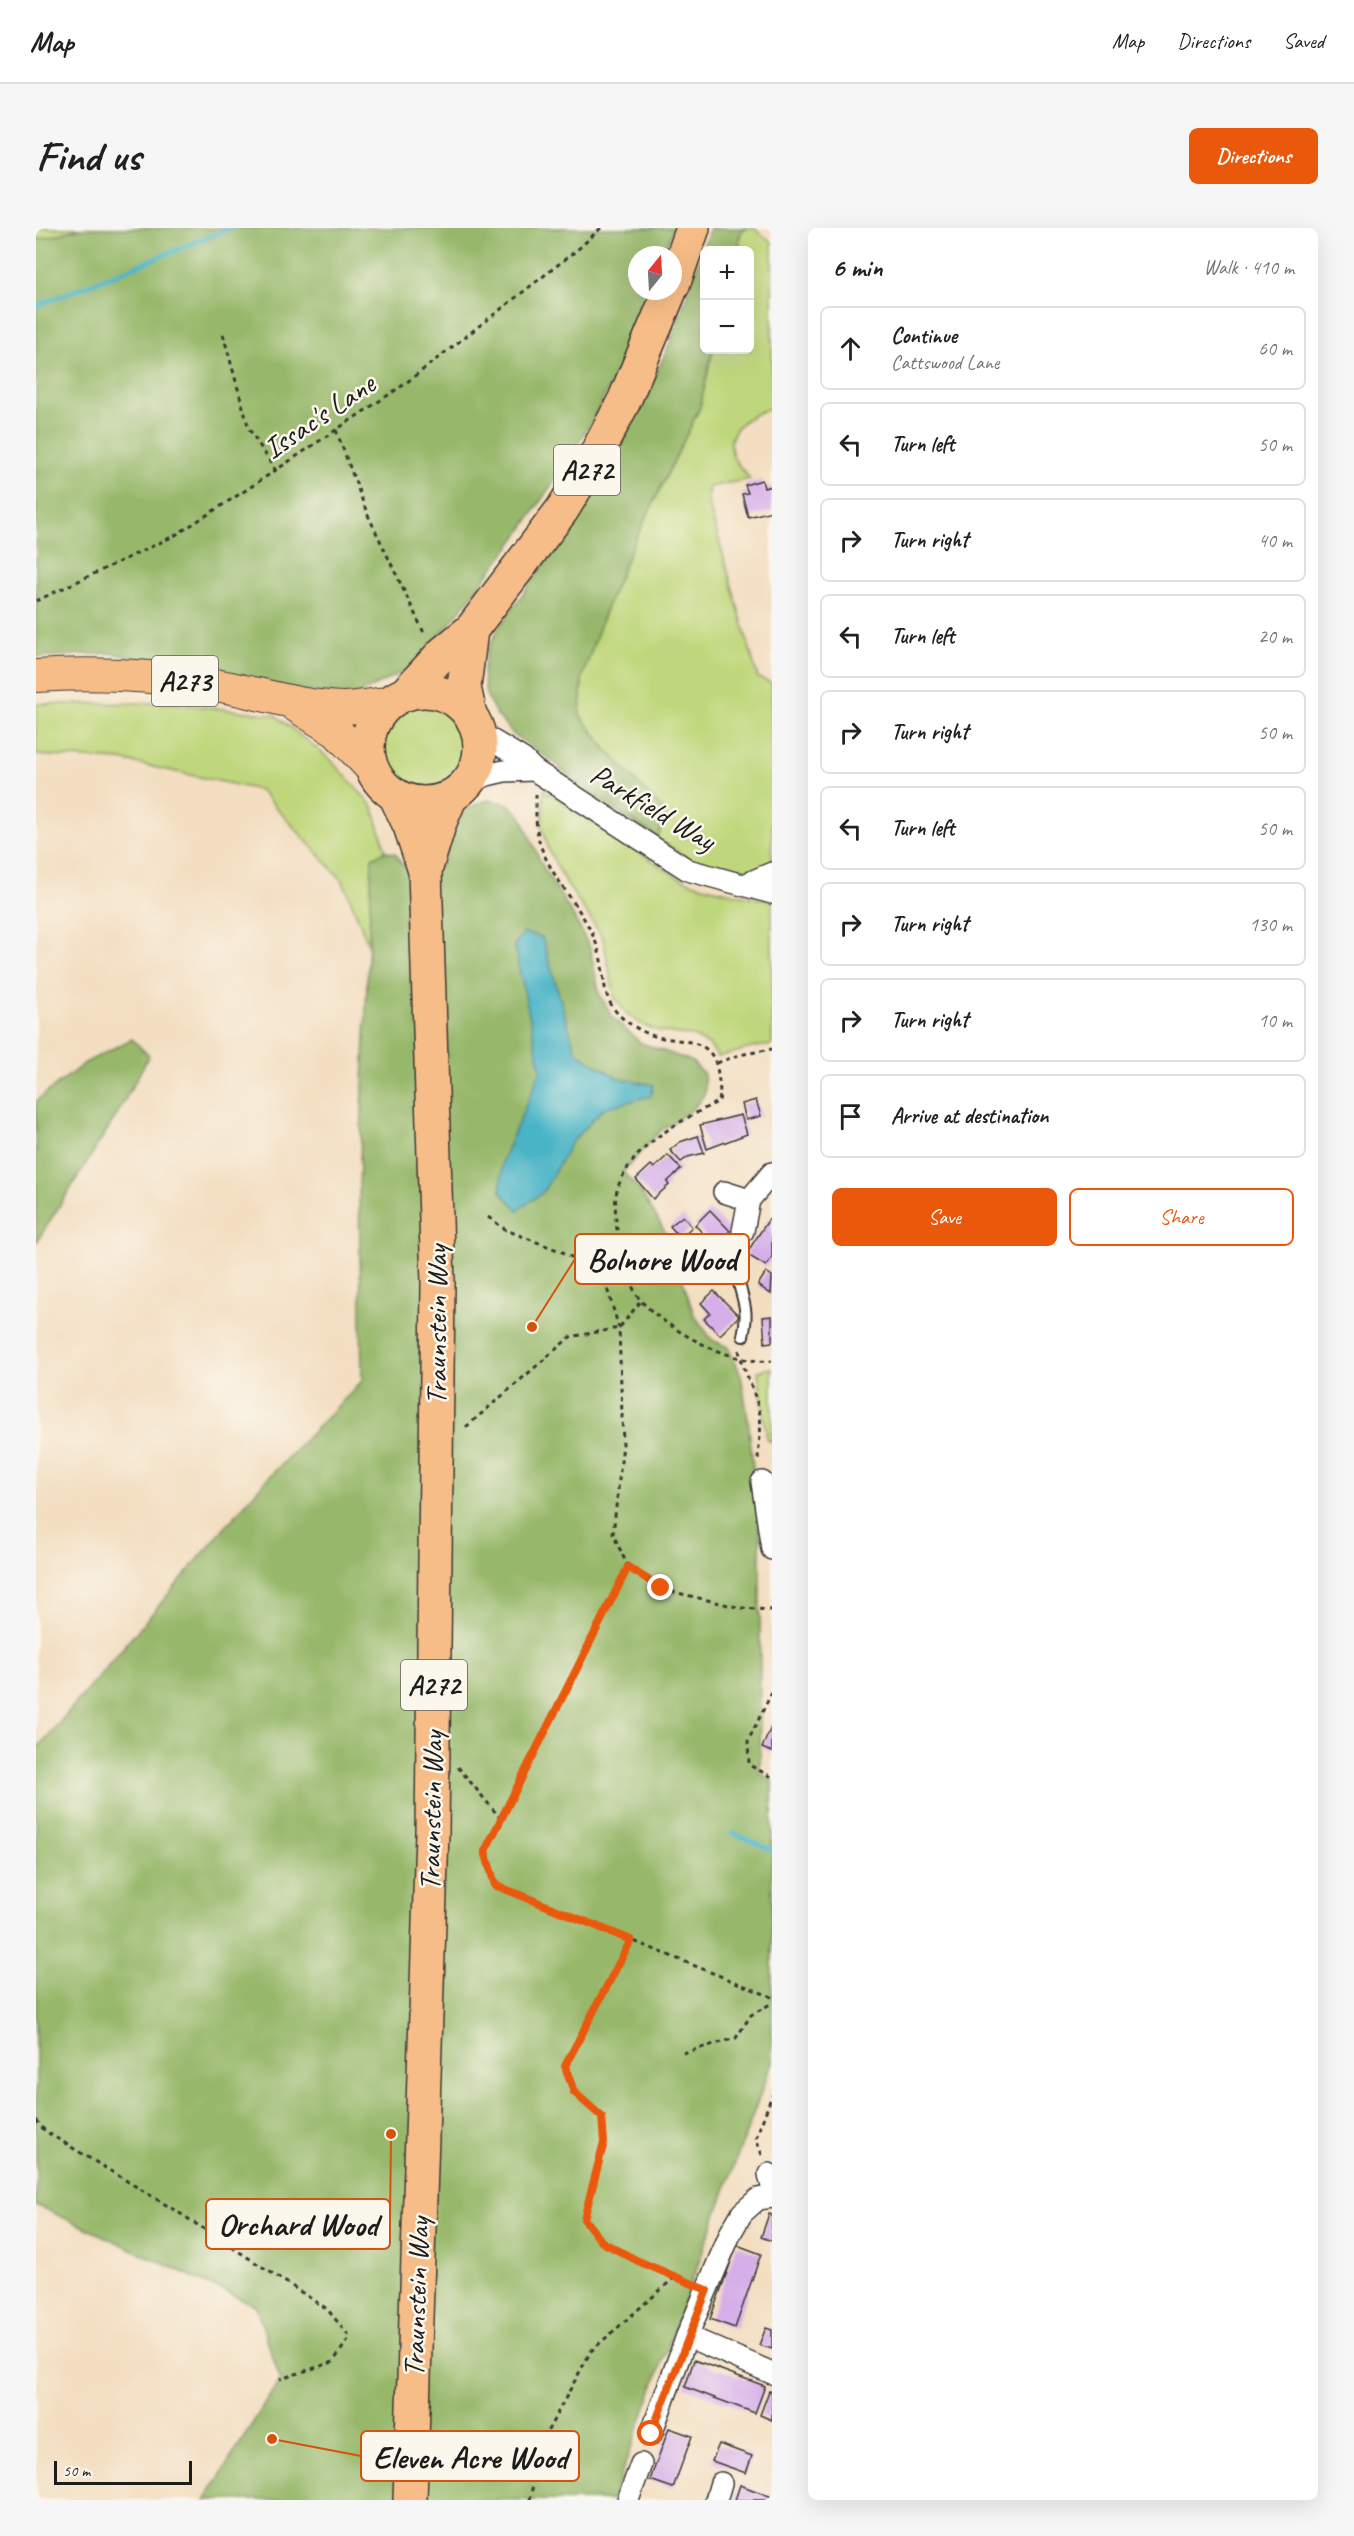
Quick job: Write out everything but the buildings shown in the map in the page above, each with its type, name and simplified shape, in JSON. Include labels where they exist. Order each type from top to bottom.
[{"type":"highway","points":[[682,259],[693,228]]},
{"type":"highway","name":"A272","points":[[397,698],[443,653],[471,630],[562,510],[594,458],[624,401],[666,300]]},
{"type":"highway","points":[[471,630],[464,687],[474,724],[480,750],[476,768],[459,790],[438,801],[423,803],[395,795],[382,784],[373,770],[368,752],[369,734],[376,717],[397,698],[423,690],[441,693],[458,702],[474,724]]},
{"type":"highway","name":"Traunstein Way","points":[[425,871],[440,822],[459,790]]},
{"type":"highway","name":"Traunstein Way","points":[[395,795],[410,825],[425,871],[438,1295],[432,1833],[410,2500]]},
{"type":"main road","name":"A273","points":[[36,676],[77,673],[159,677],[207,683],[290,702],[344,708],[397,698]]},
{"type":"main road","name":"A273","points":[[290,702],[337,732],[373,770]]},
{"type":"street","name":"Parkfield Way","points":[[474,724],[523,759],[535,778],[688,870],[772,893]]},
{"type":"street","points":[[459,790],[487,775],[504,771],[535,778]]},
{"type":"street","points":[[744,885],[772,873]]},
{"type":"street","points":[[743,1231],[748,1200],[772,1173]]},
{"type":"street","points":[[724,1192],[748,1200]]},
{"type":"street","points":[[762,1482],[772,1549]]},
{"type":"street","points":[[651,2434],[687,2336],[730,2232],[742,2213],[758,2199],[772,2197]]},
{"type":"street","points":[[687,2336],[772,2373]]},
{"type":"street","points":[[628,2500],[641,2464]]},
{"type":"lane","points":[[743,1231],[736,1257],[736,1271],[747,1307],[743,1336]]},
{"type":"path","name":"Issac's Lane","points":[[36,601],[174,536],[276,471],[402,386],[577,250],[601,228]]},
{"type":"path","points":[[223,334],[249,429],[276,471]]},
{"type":"path","points":[[336,430],[367,513],[426,637]]},
{"type":"path","points":[[535,778],[536,827],[541,846],[582,916],[599,952],[603,984],[610,1005],[626,1021],[645,1032],[663,1038],[694,1042],[705,1049],[717,1063],[721,1094],[719,1101],[660,1133],[628,1168],[618,1185],[614,1206],[616,1229],[634,1288],[641,1301],[694,1340],[742,1359],[772,1361]]},
{"type":"path","points":[[717,1063],[739,1055],[772,1049]]},
{"type":"path","points":[[488,1217],[506,1230],[565,1253],[604,1278],[619,1328],[623,1444],[613,1534],[628,1567],[661,1588],[741,1608],[772,1610]]},
{"type":"path","points":[[466,1426],[570,1336],[619,1328],[641,1301]]},
{"type":"path","points":[[742,1359],[759,1409],[762,1431],[758,1451],[762,1482]]},
{"type":"path","points":[[628,1567],[485,1851],[495,1885],[772,1997]]},
{"type":"path","points":[[772,1692],[748,1741],[749,1765],[772,1777]]},
{"type":"path","points":[[456,1765],[501,1819]]},
{"type":"path","points":[[631,1940],[565,2066],[574,2092],[602,2117],[604,2142],[584,2219],[602,2242],[638,2261],[707,2290]]},
{"type":"path","points":[[683,2052],[736,2038],[751,2015],[772,2003]]},
{"type":"path","points":[[770,2181],[756,2138],[772,2095]]},
{"type":"path","points":[[36,2120],[45,2131],[181,2214],[327,2309],[350,2337],[333,2362],[280,2379]]},
{"type":"path","points":[[530,2500],[540,2445],[591,2351],[675,2277]]},
{"type":"green space","points":[[36,228],[82,228],[36,240]]},
{"type":"green space","points":[[82,228],[673,228],[667,246],[628,246],[628,300],[648,300],[635,334],[594,417],[517,537],[446,628],[409,669],[356,695],[304,691],[111,653],[36,657],[36,240]]},
{"type":"green space","points":[[710,228],[748,228],[742,230],[740,246],[704,246]]},
{"type":"green space","points":[[753,228],[772,242],[772,408],[755,414],[740,424],[732,438],[733,456],[750,479],[708,487],[708,502],[758,678],[772,683],[772,865],[745,874],[730,874],[695,863],[558,774],[561,769],[658,836],[605,748],[580,715],[582,678],[604,614],[630,551],[700,407],[712,354],[754,354],[754,246],[740,246],[742,230]]},
{"type":"green space","points":[[700,257],[700,354],[712,354],[700,407],[630,551],[604,614],[582,678],[580,715],[605,748],[666,813],[658,837],[584,787],[551,760],[513,734],[497,715],[486,695],[483,673],[487,651],[500,626],[584,509],[641,407],[670,343]]},
{"type":"green space","points":[[423,702],[448,710],[460,722],[468,747],[460,772],[448,784],[423,792],[398,784],[386,772],[378,747],[386,722],[398,710]]},
{"type":"green space","points":[[171,703],[275,715],[332,761],[373,807],[386,851],[372,858],[369,946],[343,881],[260,790],[121,760],[36,755],[36,704]]},
{"type":"green space","points":[[544,790],[677,877],[712,888],[772,901],[772,1045],[718,1057],[709,1045],[693,1036],[659,1031],[643,1025],[627,1014],[615,998],[603,938],[565,881],[549,851],[542,827]]},
{"type":"green space","points":[[489,800],[508,804],[521,816],[542,865],[590,948],[599,993],[613,1018],[641,1043],[691,1061],[704,1074],[705,1093],[694,1108],[659,1132],[623,1172],[641,1192],[670,1240],[694,1315],[712,1340],[728,1347],[741,1375],[760,1534],[760,1773],[772,1780],[772,2062],[612,2500],[205,2500],[280,2379],[256,2306],[36,2205],[36,1750],[263,1483],[362,1381],[359,1186],[372,858],[386,851],[396,854],[402,865],[442,866],[451,833],[460,816],[476,804]]},
{"type":"green space","points":[[132,1039],[149,1056],[116,1116],[36,1243],[36,1101],[85,1063]]},
{"type":"green space","points":[[772,1368],[772,1442],[767,1440],[758,1371]]},
{"type":"water","points":[[524,933],[542,937],[576,1052],[618,1078],[654,1085],[651,1096],[604,1108],[571,1143],[543,1192],[518,1210],[501,1192],[502,1161],[541,1070],[514,945]]},
{"type":"waterway","points":[[36,306],[231,228]]},
{"type":"waterway","points":[[733,1833],[772,1850]]},
{"type":"place","name":"Bolnore Wood","points":[[532,1327]]},
{"type":"place","name":"Orchard Wood","points":[[391,2134]]},
{"type":"place","name":"Eleven Acre Wood","points":[[272,2439]]},
{"type":"route","points":[[651,2434],[687,2336],[707,2290],[638,2261],[602,2242],[584,2219],[604,2142],[602,2117],[574,2092],[565,2066],[631,1940],[495,1885],[485,1851],[628,1567],[661,1588]]}]
